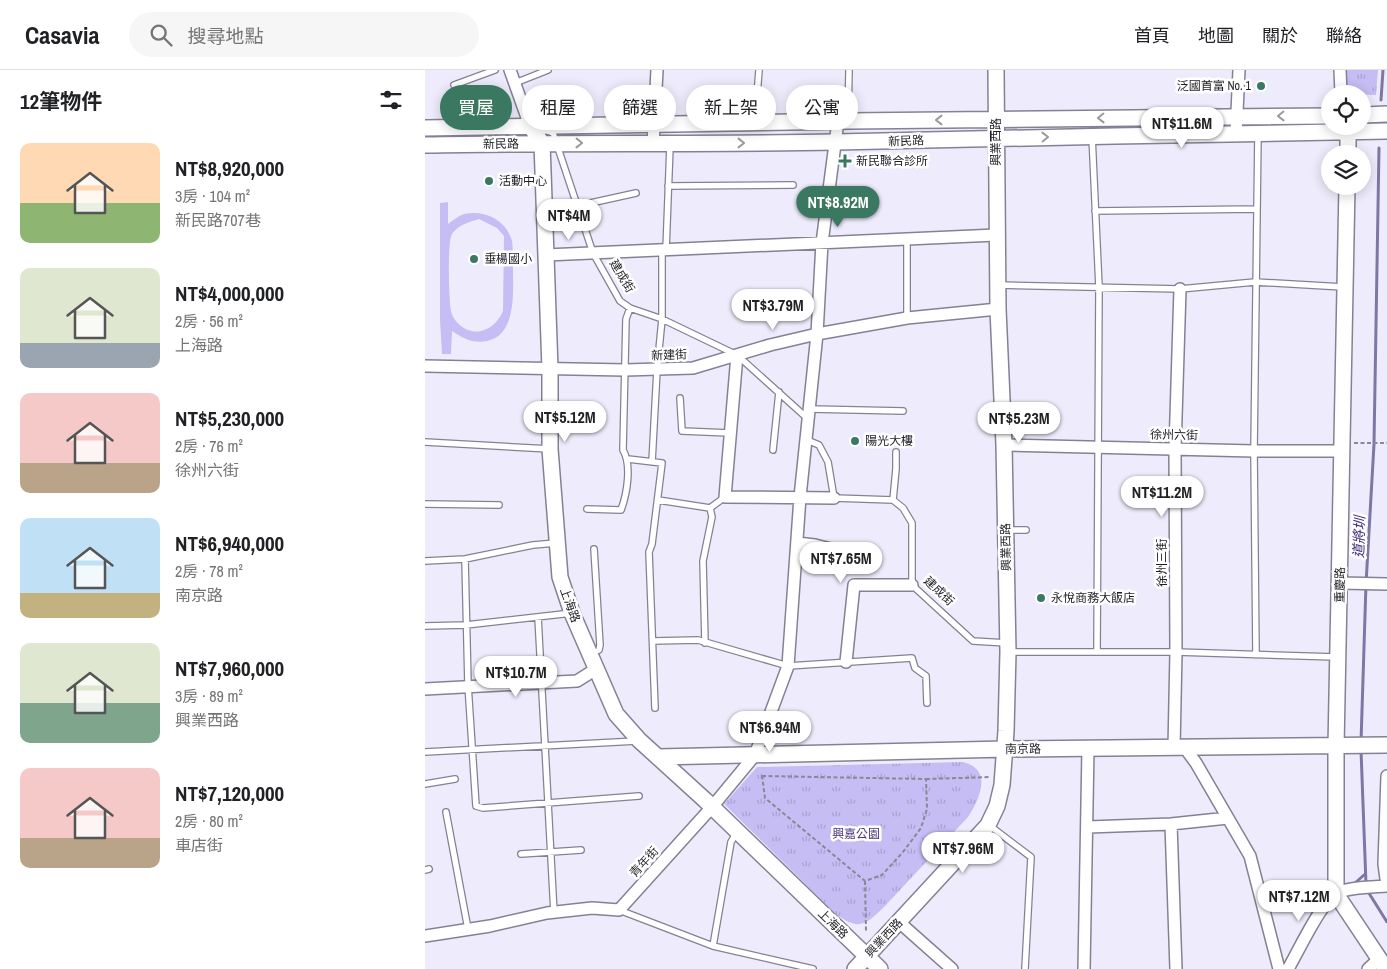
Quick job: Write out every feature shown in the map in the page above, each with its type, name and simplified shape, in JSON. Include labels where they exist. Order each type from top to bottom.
[{"type":"street","points":[[510,70],[522,103]]},
{"type":"street","points":[[656,85],[657,70]]},
{"type":"street","name":"興業西路","points":[[855,969],[988,825],[997,806],[1003,785],[1006,750],[1006,530],[996,235],[996,70]]},
{"type":"street","points":[[1236,133],[1239,70]]},
{"type":"street","points":[[1340,70],[1341,85]]},
{"type":"street","points":[[1371,114],[1387,114]]},
{"type":"street","name":"新民路","points":[[858,121],[1321,116]]},
{"type":"street","name":"新民路","points":[[425,128],[522,126]]},
{"type":"street","points":[[534,130],[549,143]]},
{"type":"street","points":[[653,144],[654,130]]},
{"type":"street","name":"青年街","points":[[619,910],[712,807],[755,755],[788,666],[800,497],[817,334],[822,243],[836,142],[840,130]]},
{"type":"street","name":"新民路","points":[[425,145],[836,142],[1321,130]]},
{"type":"street","name":"新民路","points":[[1371,131],[1387,131]]},
{"type":"street","name":"上海路","points":[[549,143],[546,255],[551,369],[550,449],[560,577],[572,613],[616,714],[639,740],[712,807],[880,969]]},
{"type":"street","name":"重慶路","points":[[1336,894],[1343,747],[1338,657],[1347,583],[1342,451],[1347,195]]},
{"type":"street","points":[[546,255],[996,235]]},
{"type":"street","name":"徐州三街","points":[[1180,288],[1175,449],[1176,652],[1180,748]]},
{"type":"street","name":"新建街","points":[[425,366],[625,370],[693,368],[817,334],[907,318],[998,309]]},
{"type":"street","points":[[737,355],[725,497],[834,498]]},
{"type":"street","name":"徐州六街","points":[[1004,445],[1254,451],[1342,451]]},
{"type":"street","points":[[797,543],[815,545],[851,554]]},
{"type":"street","points":[[1347,583],[1383,584]]},
{"type":"street","points":[[847,662],[854,585],[912,585]]},
{"type":"street","points":[[425,689],[468,685],[542,684],[577,681],[596,669]]},
{"type":"street","name":"南京路","points":[[659,757],[1383,745]]},
{"type":"street","points":[[1180,748],[1197,763],[1250,856],[1279,969]]},
{"type":"street","points":[[1084,969],[1088,749]]},
{"type":"street","points":[[1288,969],[1321,909],[1336,894],[1354,889],[1385,886],[1387,776]]},
{"type":"street","points":[[1088,827],[1171,824],[1228,818]]},
{"type":"street","points":[[1171,824],[1176,969]]},
{"type":"street","points":[[1336,894],[1383,964],[1368,969]]},
{"type":"street","points":[[425,936],[468,930],[554,912],[592,908],[619,910]]},
{"type":"street","points":[[899,922],[952,969]]},
{"type":"lane","points":[[454,85],[495,70]]},
{"type":"lane","points":[[515,83],[548,70]]},
{"type":"lane","points":[[758,85],[759,70]]},
{"type":"lane","points":[[847,85],[849,70]]},
{"type":"lane","points":[[1256,655],[1254,451],[1258,133]]},
{"type":"lane","points":[[1092,136],[1099,287],[1097,652]]},
{"type":"lane","name":"建成街","points":[[549,143],[577,206],[593,253],[619,301],[630,308],[662,319],[737,355],[779,392],[809,414]]},
{"type":"lane","points":[[652,462],[662,319],[670,144]]},
{"type":"lane","points":[[668,186],[793,185]]},
{"type":"lane","points":[[577,206],[636,194]]},
{"type":"lane","points":[[1095,210],[1257,209]]},
{"type":"lane","points":[[907,240],[907,318]]},
{"type":"lane","points":[[998,285],[1180,288],[1255,282],[1345,287]]},
{"type":"lane","points":[[587,509],[621,510],[626,498],[628,459],[623,450],[626,319],[630,308]]},
{"type":"lane","points":[[773,450],[779,392]]},
{"type":"lane","points":[[680,398],[682,431],[730,433]]},
{"type":"lane","points":[[809,414],[903,411]]},
{"type":"lane","points":[[807,440],[819,445],[828,462],[834,498],[893,500],[896,452]]},
{"type":"lane","points":[[425,442],[550,449]]},
{"type":"lane","points":[[628,459],[662,463],[652,544],[649,552],[655,708]]},
{"type":"lane","points":[[657,500],[711,508],[725,497]]},
{"type":"lane","name":"建成街","points":[[893,500],[903,508],[912,523],[912,585],[973,641],[1007,647],[1097,652],[1176,652],[1338,657]]},
{"type":"lane","points":[[425,504],[499,505]]},
{"type":"lane","points":[[705,643],[703,560],[712,517],[711,508]]},
{"type":"lane","points":[[1006,530],[1026,530]]},
{"type":"lane","points":[[425,561],[465,559],[533,545],[557,543]]},
{"type":"lane","points":[[589,654],[599,650],[600,645],[594,548]]},
{"type":"lane","points":[[465,559],[468,685],[476,806],[483,808],[639,796]]},
{"type":"lane","points":[[425,626],[466,625],[572,613]]},
{"type":"lane","points":[[538,617],[554,912]]},
{"type":"lane","points":[[653,641],[698,640],[788,666],[912,658],[915,668],[926,676],[927,703]]},
{"type":"lane","points":[[425,752],[639,740]]},
{"type":"lane","points":[[425,784],[455,779]]},
{"type":"lane","points":[[446,812],[468,930]]},
{"type":"lane","points":[[988,825],[1031,857],[1025,969]]},
{"type":"lane","points":[[713,946],[731,842],[737,831]]},
{"type":"lane","points":[[521,854],[581,850]]},
{"type":"lane","points":[[619,910],[713,946],[813,969]]},
{"type":"path","points":[[1360,443],[1387,442]]},
{"type":"path","points":[[866,931],[865,881],[765,798],[762,776],[926,779],[993,777]]},
{"type":"path","points":[[865,881],[882,874],[921,828],[927,809],[926,779]]},
{"type":"green space","points":[[1347,70],[1378,70],[1376,95],[1371,95],[1371,85],[1347,85]]},
{"type":"green space","points":[[448,202],[448,224],[464,214],[479,213],[486,215],[504,226],[508,231],[512,244],[513,300],[504,330],[497,337],[482,342],[468,340],[452,331],[451,354],[442,354],[440,320],[440,203]],"holes":[[[479,219],[497,228],[504,236],[503,311],[497,321],[488,328],[476,332],[471,331],[458,324],[451,311],[450,239],[457,228]]]},
{"type":"green space","name":"興嘉公園","points":[[963,762],[978,771],[981,778],[980,794],[968,817],[885,906],[862,924],[851,923],[836,914],[724,804],[757,767]]},
{"type":"waterway","name":"道將圳","points":[[1381,100],[1383,70]]},
{"type":"waterway","name":"道將圳","points":[[1361,742],[1366,584],[1374,444],[1379,148]]},
{"type":"waterway","name":"道將圳","points":[[1361,750],[1366,884]]},
{"type":"waterway","points":[[1355,883],[1364,875]]},
{"type":"waterway","name":"道將圳","points":[[1367,890],[1387,922]]},
{"type":"place","name":"泛國首富 No. 1","points":[[1261,86]]},
{"type":"place","name":"新民聯合診所","points":[[845,161]]},
{"type":"place","name":"活動中心","points":[[489,181]]},
{"type":"place","name":"垂楊國小","points":[[474,259]]},
{"type":"place","name":"陽光大樓","points":[[855,441]]},
{"type":"place","name":"永悅商務大飯店","points":[[1041,598]]}]
